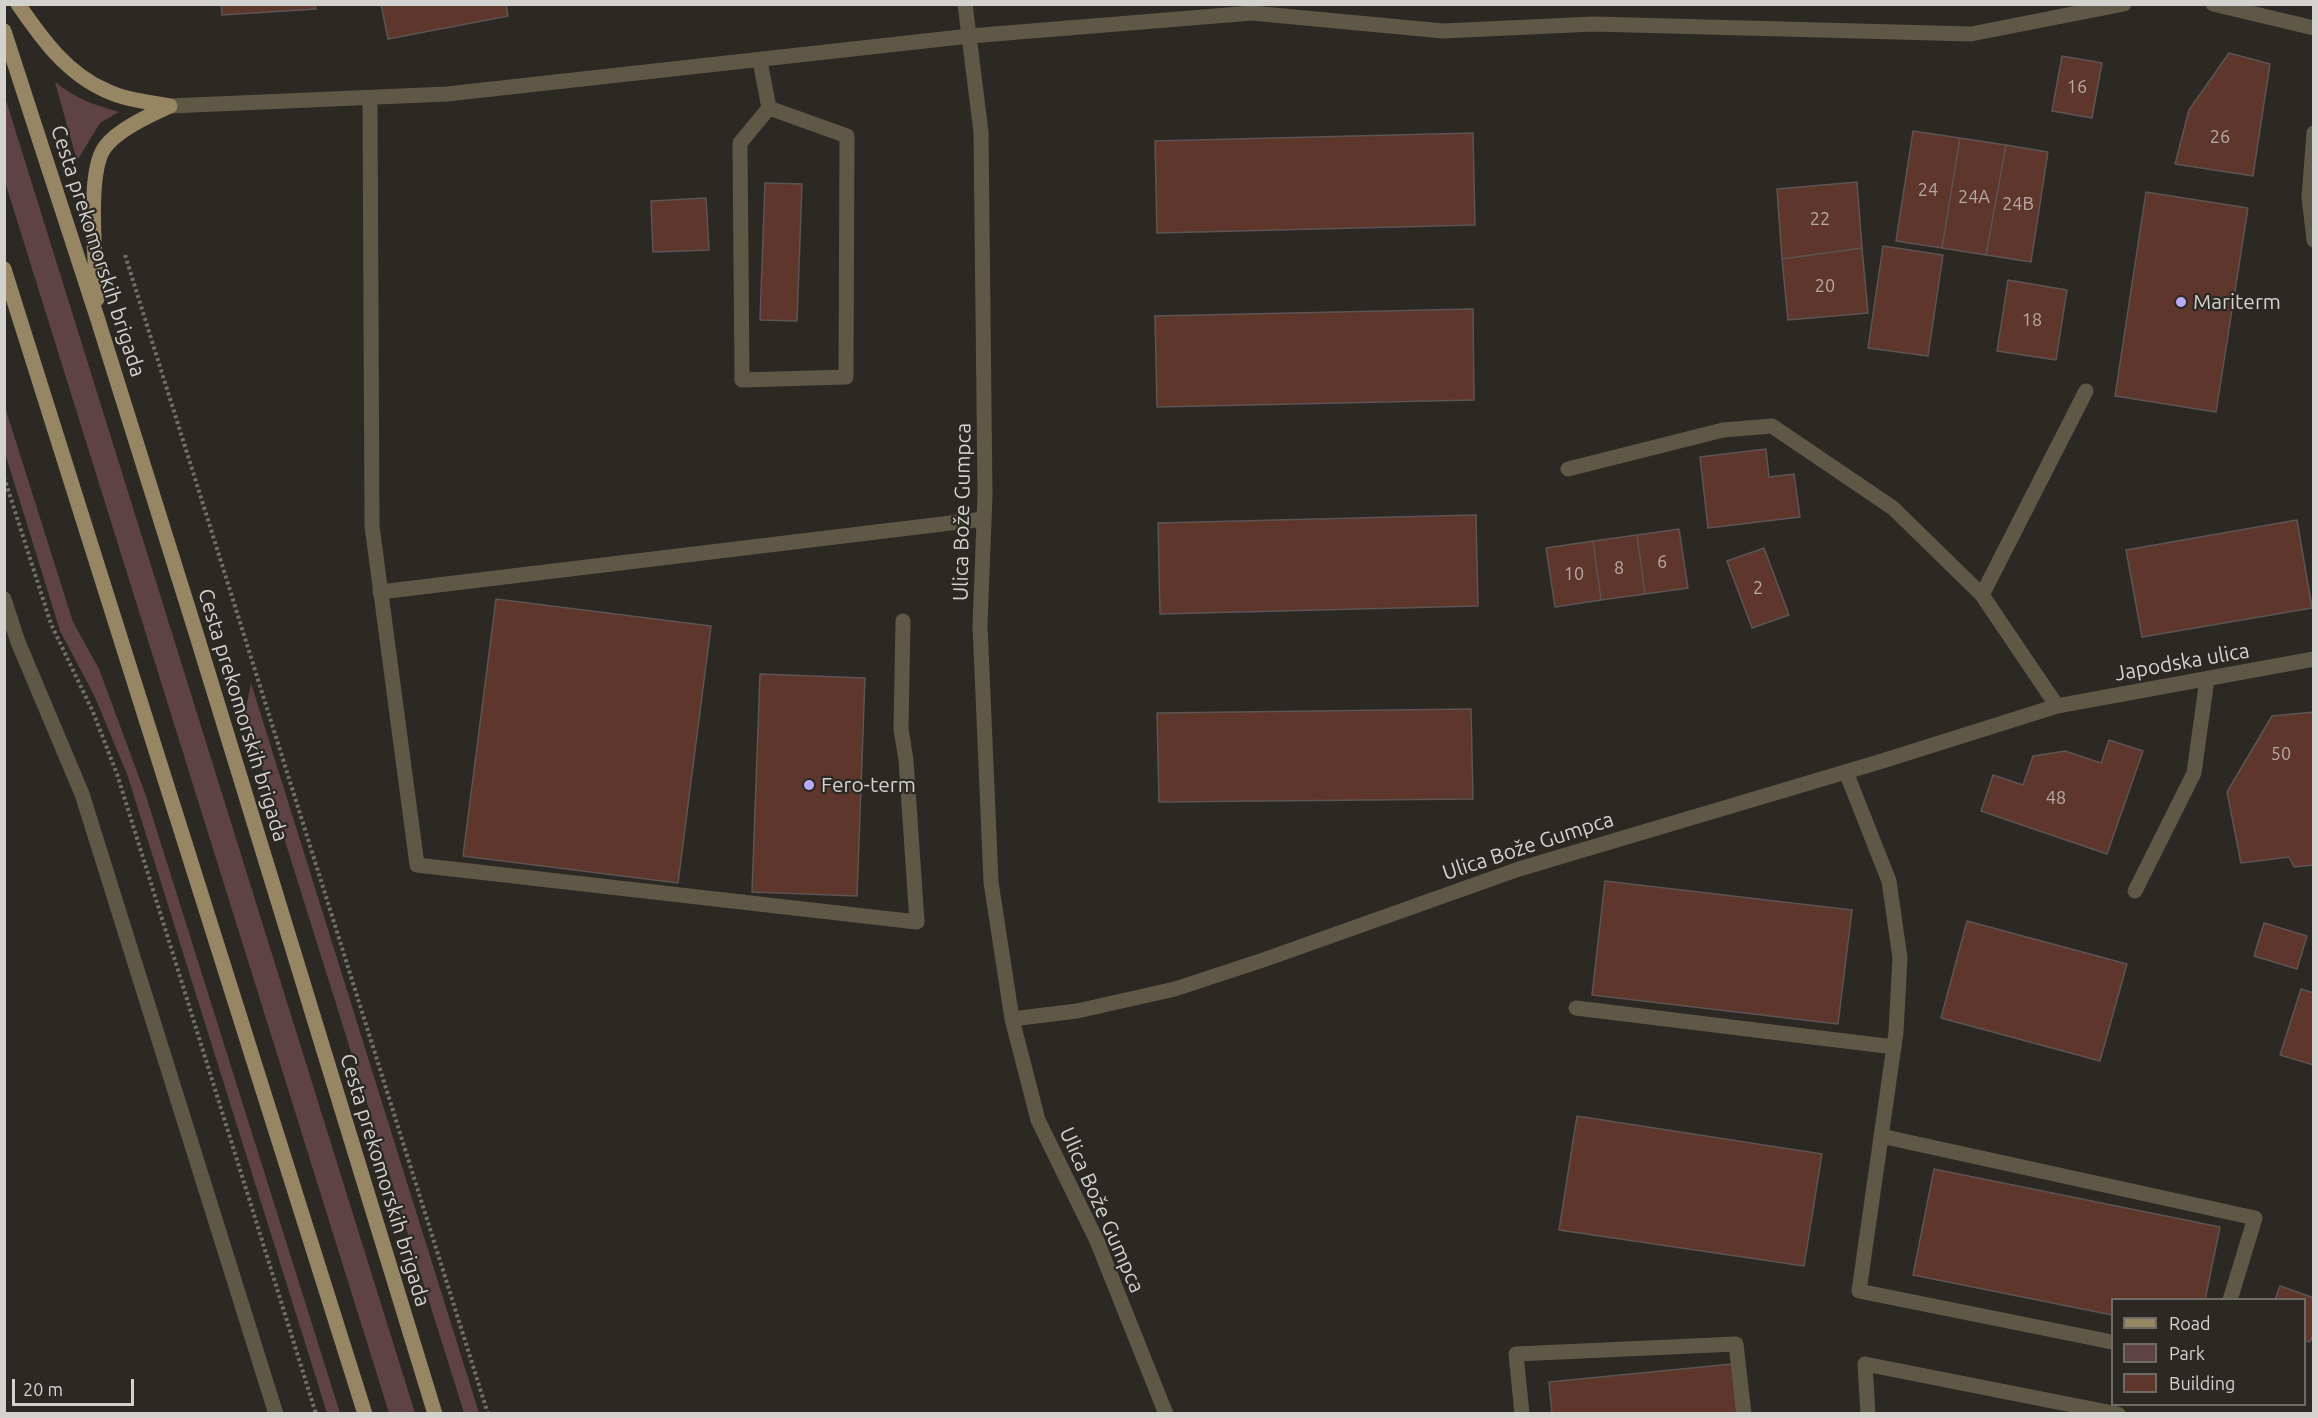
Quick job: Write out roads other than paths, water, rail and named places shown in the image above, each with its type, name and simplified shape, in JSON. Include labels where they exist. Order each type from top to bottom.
[{"type":"main road","points":[[18,4],[38,33],[66,66],[105,91],[131,99],[170,106]]},
{"type":"main road","name":"Cesta prekomorskih brigada","points":[[4,31],[97,317],[268,864],[435,1413]]},
{"type":"main road","points":[[97,317],[94,184],[102,151],[129,126],[170,106]]},
{"type":"main road","points":[[4,269],[365,1413]]},
{"type":"street","name":"Ulica Bože Gumpca","points":[[964,4],[981,132],[984,250],[984,519],[980,625],[991,882],[1012,1019],[1038,1120],[1096,1241],[1166,1413]]},
{"type":"street","points":[[170,106],[447,94],[970,36],[1252,13],[1443,31],[1594,24],[1971,34],[2124,4]]},
{"type":"street","points":[[2214,4],[2313,28]]},
{"type":"street","points":[[760,61],[769,108]]},
{"type":"street","points":[[370,98],[372,526],[417,865],[917,922],[906,760],[901,729],[903,621]]},
{"type":"street","points":[[769,108],[847,136],[846,377],[742,380],[740,143],[769,108]]},
{"type":"street","points":[[2313,133],[2309,197],[2313,240]]},
{"type":"street","points":[[1982,595],[2086,391]]},
{"type":"street","points":[[1568,469],[1723,430],[1772,426],[1893,508],[1982,595],[2057,706]]},
{"type":"street","points":[[380,592],[984,519]]},
{"type":"street","points":[[4,599],[18,642],[82,794],[276,1413]]},
{"type":"street","name":"Japodska ulica","points":[[2057,706],[2313,659]]},
{"type":"street","points":[[2135,891],[2194,773],[2207,679]]},
{"type":"street","name":"Ulica Bože Gumpca","points":[[1012,1019],[1077,1011],[1175,988],[1266,959],[1519,868],[1846,772],[2057,706]]},
{"type":"street","points":[[1846,772],[1889,881],[1900,958],[1894,1047],[1859,1291],[2111,1342]]},
{"type":"street","points":[[1576,1008],[1894,1047]]},
{"type":"street","points":[[1881,1136],[2255,1218],[2230,1298]]},
{"type":"street","points":[[1522,1413],[1516,1354],[1736,1344],[1744,1413]]},
{"type":"street","points":[[1868,1413],[1865,1364],[2118,1413]]},
{"type":"place","name":"Mariterm","points":[[2181,302]]},
{"type":"place","name":"Fero-term","points":[[809,785]]}]
